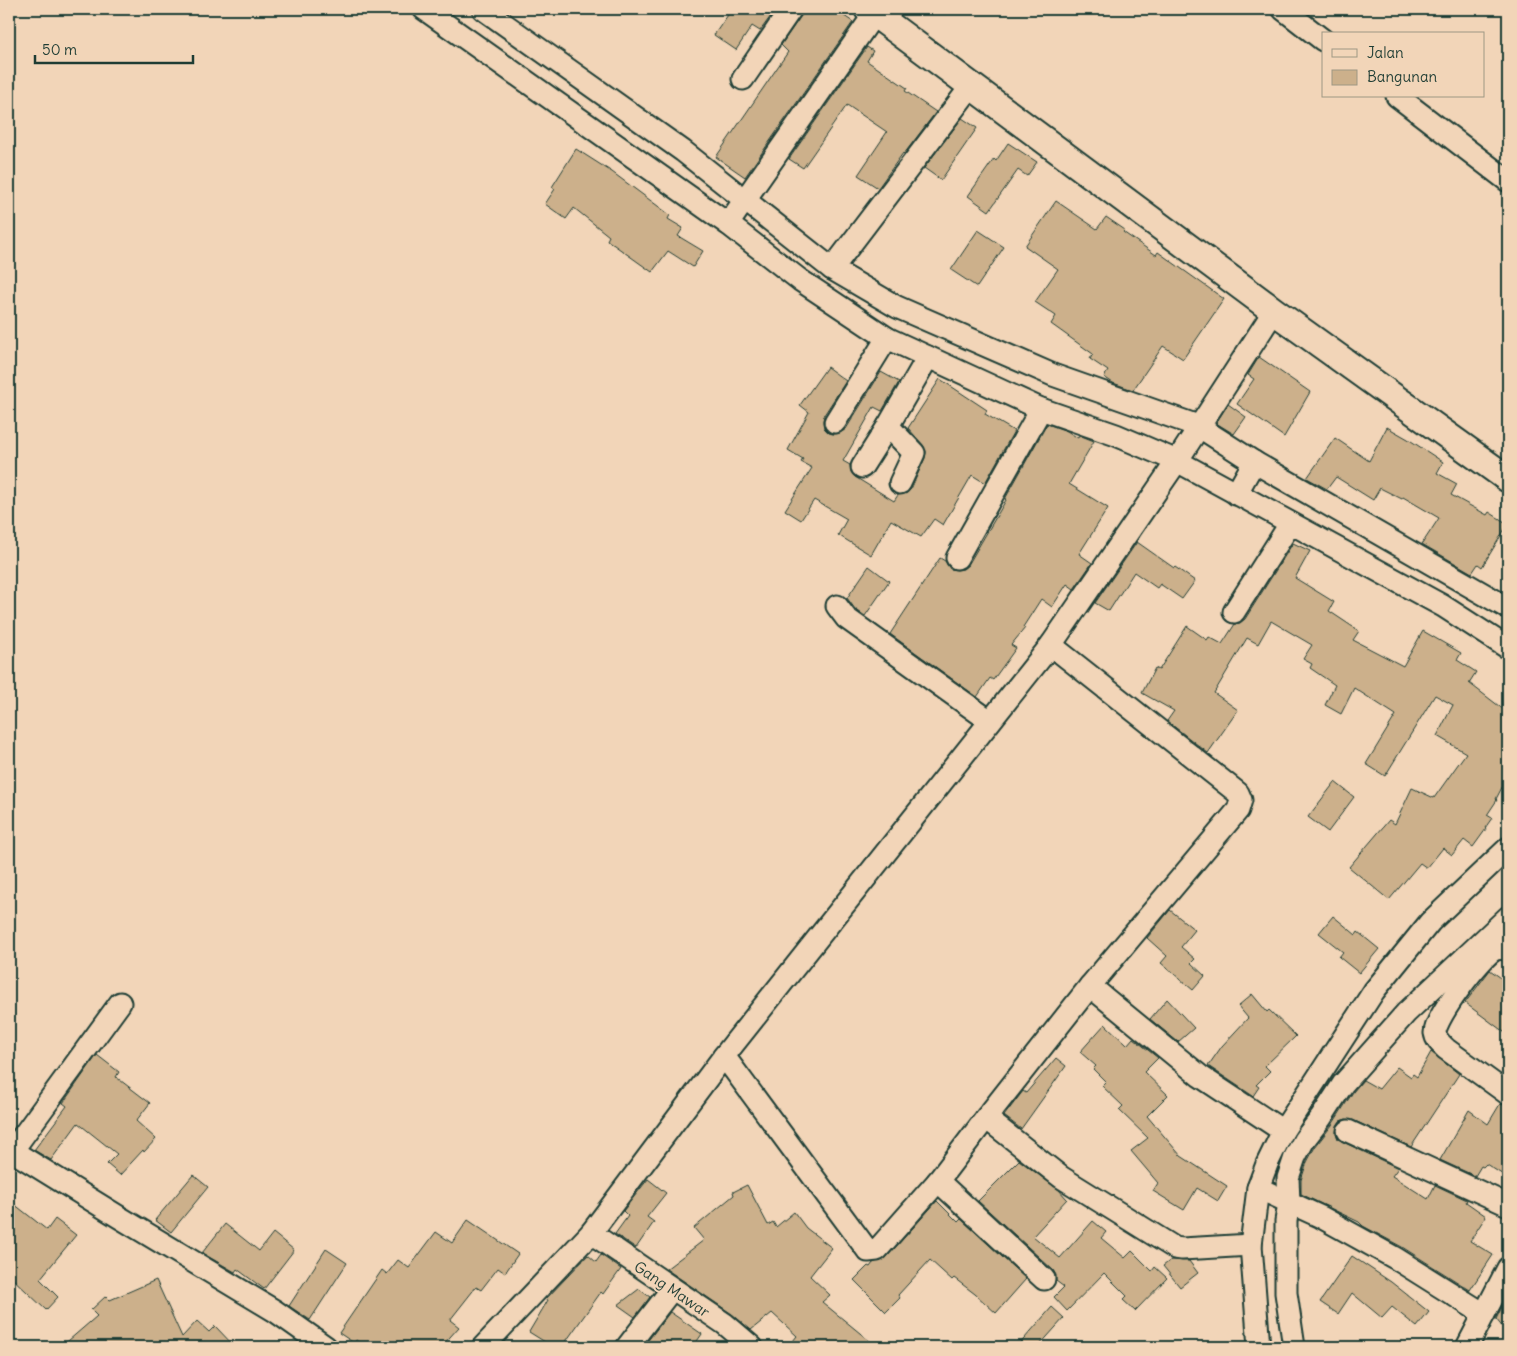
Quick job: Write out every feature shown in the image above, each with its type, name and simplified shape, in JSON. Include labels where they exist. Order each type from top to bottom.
[{"type":"street","points":[[424,9],[736,211],[802,263],[887,338],[1041,409],[1116,434],[1188,443],[1246,478],[1290,524],[1436,584],[1492,614],[1508,648]]},
{"type":"street","points":[[483,9],[683,151],[736,211],[802,263],[832,269],[897,307],[1052,375],[1188,443],[1246,478],[1414,554],[1436,584],[1492,614]]},
{"type":"street","points":[[743,79],[791,9]]},
{"type":"street","points":[[1283,9],[1322,39]]},
{"type":"street","points":[[736,211],[872,11],[1274,310],[1508,480]]},
{"type":"street","points":[[832,269],[972,85]]},
{"type":"street","points":[[1400,98],[1508,182]]},
{"type":"street","points":[[483,1347],[591,1232],[724,1056],[1051,645],[1188,443],[1274,310]]},
{"type":"street","points":[[835,422],[887,338]]},
{"type":"street","points":[[862,467],[928,357]]},
{"type":"street","points":[[957,558],[1041,409]]},
{"type":"street","points":[[888,426],[914,453],[900,483]]},
{"type":"street","points":[[1234,612],[1290,524]]},
{"type":"street","points":[[837,606],[846,618],[990,721]]},
{"type":"street","points":[[724,1056],[868,1251],[877,1250],[938,1181],[1090,986],[1238,810],[1241,800],[1238,793],[1051,645]]},
{"type":"street","points":[[1294,1347],[1286,1292],[1286,1221],[1273,1195],[1266,1164],[1284,1131],[1374,991],[1430,922],[1508,848]]},
{"type":"street","points":[[1259,1347],[1251,1245],[1273,1195],[1288,1178],[1295,1157],[1304,1140],[1343,1084],[1406,1013],[1508,917]]},
{"type":"street","points":[[1508,949],[1496,949],[1482,960],[1442,1014],[1435,1032],[1437,1040],[1446,1049],[1508,1094]]},
{"type":"street","points":[[1090,986],[1200,1076],[1284,1131]]},
{"type":"street","points":[[120,1003],[10,1150],[119,1218],[275,1311],[326,1347]]},
{"type":"street","points":[[986,1118],[1061,1177],[1175,1248],[1182,1250],[1251,1245]]},
{"type":"street","points":[[1348,1131],[1508,1205]]},
{"type":"street","points":[[938,1181],[1044,1278]]},
{"type":"street","points":[[1273,1195],[1321,1217],[1395,1258],[1484,1314]]},
{"type":"street","name":"Gang Mawar","points":[[591,1232],[725,1324],[752,1347]]},
{"type":"street","points":[[1467,1347],[1508,1268]]},
{"type":"street","points":[[627,1347],[672,1289]]},
{"type":"building","points":[[726,9],[776,9],[760,31],[752,26],[736,50],[714,35],[730,12]]},
{"type":"building","points":[[803,9],[834,9],[853,22],[745,177],[716,157],[788,52],[781,45],[801,16]]},
{"type":"building","points":[[867,47],[873,51],[867,61],[907,88],[905,91],[936,112],[878,188],[858,175],[887,132],[847,105],[803,168],[789,159]]},
{"type":"building","points":[[962,118],[977,128],[941,180],[924,168]]},
{"type":"building","points":[[1008,143],[1037,162],[1027,176],[1018,170],[989,211],[968,196],[994,159],[996,161]]},
{"type":"building","points":[[576,149],[612,172],[670,215],[668,219],[683,228],[678,236],[703,251],[693,267],[668,251],[652,272],[607,240],[609,236],[574,208],[566,219],[545,204],[555,189],[552,187]]},
{"type":"building","points":[[1056,201],[1097,229],[1106,217],[1125,230],[1123,232],[1156,255],[1158,252],[1224,299],[1183,359],[1163,346],[1133,390],[1113,383],[1104,377],[1108,371],[1090,359],[1093,354],[1051,324],[1056,316],[1035,302],[1058,269],[1025,246]]},
{"type":"building","points":[[978,230],[1004,247],[977,287],[951,270]]},
{"type":"building","points":[[1259,357],[1310,392],[1284,437],[1237,404],[1254,379],[1248,375]]},
{"type":"building","points":[[827,367],[846,381],[824,415],[824,428],[829,433],[840,433],[846,429],[881,372],[899,382],[882,411],[874,407],[843,461],[850,465],[851,472],[855,477],[894,501],[898,495],[907,493],[911,489],[925,458],[926,452],[923,445],[908,428],[940,379],[987,410],[985,414],[1014,431],[985,483],[972,475],[943,525],[934,519],[921,537],[891,520],[871,555],[838,535],[847,519],[814,500],[801,520],[785,510],[812,468],[801,462],[803,459],[788,450],[809,412],[800,405]]},
{"type":"building","points":[[1228,404],[1246,417],[1234,434],[1216,423]]},
{"type":"building","points":[[1047,424],[1067,431],[1078,438],[1079,435],[1094,441],[1069,484],[1108,508],[1079,554],[1092,563],[1074,589],[1067,584],[1052,607],[1041,599],[1023,627],[1025,628],[1011,645],[1016,648],[993,680],[990,678],[977,697],[890,634],[940,558],[945,561],[950,569],[963,569],[968,565]]},
{"type":"building","points":[[1387,427],[1443,462],[1437,473],[1457,484],[1451,495],[1487,515],[1489,512],[1508,524],[1482,567],[1478,564],[1472,573],[1422,544],[1439,518],[1403,497],[1402,499],[1380,488],[1373,500],[1336,477],[1327,489],[1307,478],[1335,438],[1369,461]]},
{"type":"building","points":[[1137,542],[1195,581],[1182,599],[1160,584],[1157,588],[1134,572],[1109,611],[1095,603]]},
{"type":"building","points":[[1293,543],[1310,551],[1295,578],[1334,602],[1329,611],[1359,631],[1353,640],[1403,666],[1423,631],[1461,653],[1457,660],[1476,672],[1469,683],[1508,713],[1508,776],[1497,800],[1487,815],[1492,818],[1486,829],[1473,847],[1464,840],[1452,855],[1443,848],[1427,868],[1420,863],[1389,900],[1349,867],[1389,820],[1395,824],[1412,788],[1434,798],[1466,753],[1437,736],[1453,705],[1435,695],[1385,776],[1366,764],[1396,715],[1354,688],[1341,714],[1325,705],[1335,685],[1310,668],[1312,664],[1303,659],[1312,645],[1271,621],[1258,644],[1247,638],[1214,693],[1238,710],[1208,753],[1167,721],[1174,711],[1142,693],[1155,668],[1159,670],[1187,626],[1207,640],[1209,637],[1222,644],[1235,624],[1245,619]]},
{"type":"building","points":[[869,566],[889,581],[865,616],[855,609],[847,598]]},
{"type":"building","points":[[1335,782],[1354,797],[1328,832],[1308,817]]},
{"type":"building","points":[[1170,910],[1195,930],[1181,947],[1195,959],[1191,963],[1205,976],[1193,990],[1161,963],[1167,956],[1147,938]]},
{"type":"building","points":[[1333,916],[1356,935],[1358,932],[1379,949],[1359,973],[1339,957],[1343,952],[1319,933]]},
{"type":"building","points":[[1490,970],[1508,983],[1508,1035],[1465,1003]]},
{"type":"building","points":[[1252,994],[1267,1012],[1269,1010],[1296,1036],[1265,1066],[1270,1071],[1256,1085],[1259,1087],[1253,1096],[1208,1066],[1222,1046],[1248,1018],[1238,1006]]},
{"type":"building","points":[[1167,999],[1194,1028],[1178,1042],[1150,1019]]},
{"type":"building","points":[[1105,1024],[1127,1045],[1133,1038],[1158,1058],[1144,1072],[1168,1095],[1147,1116],[1181,1156],[1227,1186],[1218,1201],[1197,1188],[1184,1210],[1153,1191],[1158,1183],[1131,1151],[1148,1138],[1119,1110],[1123,1106],[1102,1086],[1106,1082],[1093,1069],[1096,1066],[1080,1052]]},
{"type":"building","points":[[1431,1052],[1459,1074],[1411,1147],[1353,1120],[1346,1119],[1340,1121],[1336,1133],[1338,1139],[1343,1142],[1398,1168],[1392,1176],[1428,1199],[1435,1185],[1467,1200],[1466,1202],[1486,1216],[1470,1241],[1493,1255],[1470,1290],[1359,1222],[1301,1194],[1301,1180],[1307,1162],[1315,1147],[1363,1080],[1379,1089],[1397,1067],[1411,1077],[1413,1074],[1417,1077]]},
{"type":"building","points":[[97,1055],[119,1072],[116,1077],[150,1103],[136,1121],[156,1139],[120,1175],[107,1164],[117,1154],[78,1123],[51,1160],[34,1150],[67,1106],[63,1103]]},
{"type":"building","points":[[1056,1058],[1066,1066],[1021,1129],[1004,1116],[1023,1091],[1026,1093]]},
{"type":"building","points":[[1500,1104],[1508,1106],[1508,1178],[1486,1164],[1483,1167],[1481,1166],[1475,1176],[1440,1160],[1469,1110],[1488,1124]]},
{"type":"building","points":[[1019,1160],[1059,1190],[1067,1199],[1033,1236],[1060,1258],[1093,1221],[1106,1232],[1101,1238],[1125,1258],[1132,1251],[1152,1271],[1155,1267],[1167,1278],[1135,1311],[1123,1300],[1127,1296],[1104,1273],[1067,1311],[1054,1297],[1064,1287],[1056,1281],[1056,1275],[1053,1270],[978,1201]]},
{"type":"building","points":[[193,1175],[208,1187],[171,1232],[155,1220]]},
{"type":"building","points":[[648,1179],[666,1193],[647,1217],[654,1222],[636,1248],[615,1234],[628,1216],[623,1211]]},
{"type":"building","points":[[747,1185],[768,1225],[773,1222],[776,1227],[794,1212],[806,1228],[832,1248],[810,1276],[830,1295],[822,1302],[877,1347],[788,1347],[797,1336],[772,1313],[751,1330],[732,1314],[666,1269],[704,1240],[694,1228],[734,1195],[733,1192]]},
{"type":"building","points":[[9,1200],[47,1230],[55,1219],[76,1235],[40,1279],[58,1297],[46,1310],[9,1275]]},
{"type":"building","points":[[937,1201],[958,1222],[961,1219],[1026,1279],[996,1313],[954,1278],[952,1280],[930,1260],[898,1295],[900,1298],[886,1312],[854,1280],[868,1266],[870,1267],[873,1263],[886,1258]]},
{"type":"building","points":[[468,1220],[518,1254],[505,1273],[498,1268],[481,1290],[476,1287],[450,1320],[459,1327],[441,1347],[366,1347],[356,1340],[354,1343],[339,1333],[382,1270],[387,1274],[398,1260],[409,1268],[436,1232],[452,1243]]},
{"type":"building","points":[[225,1224],[259,1251],[273,1233],[294,1250],[264,1289],[237,1269],[235,1272],[202,1253]]},
{"type":"building","points":[[326,1249],[347,1263],[310,1320],[289,1306]]},
{"type":"building","points":[[588,1255],[596,1262],[601,1255],[621,1269],[603,1294],[601,1292],[562,1347],[553,1347],[529,1332],[548,1300],[546,1299]]},
{"type":"building","points":[[1352,1256],[1391,1282],[1429,1312],[1417,1327],[1392,1307],[1382,1318],[1352,1293],[1338,1314],[1320,1302]]},
{"type":"building","points":[[1171,1260],[1189,1261],[1198,1273],[1180,1287],[1163,1266]]},
{"type":"building","points":[[156,1280],[182,1337],[197,1321],[209,1332],[215,1326],[235,1347],[61,1347],[97,1316],[91,1310],[106,1296],[110,1300]]},
{"type":"building","points":[[639,1289],[650,1297],[635,1317],[618,1305]]},
{"type":"building","points":[[1508,1295],[1508,1334],[1496,1319]]},
{"type":"building","points":[[1052,1307],[1064,1318],[1038,1347],[1017,1347]]},
{"type":"building","points":[[670,1312],[702,1334],[693,1347],[643,1347]]}]
